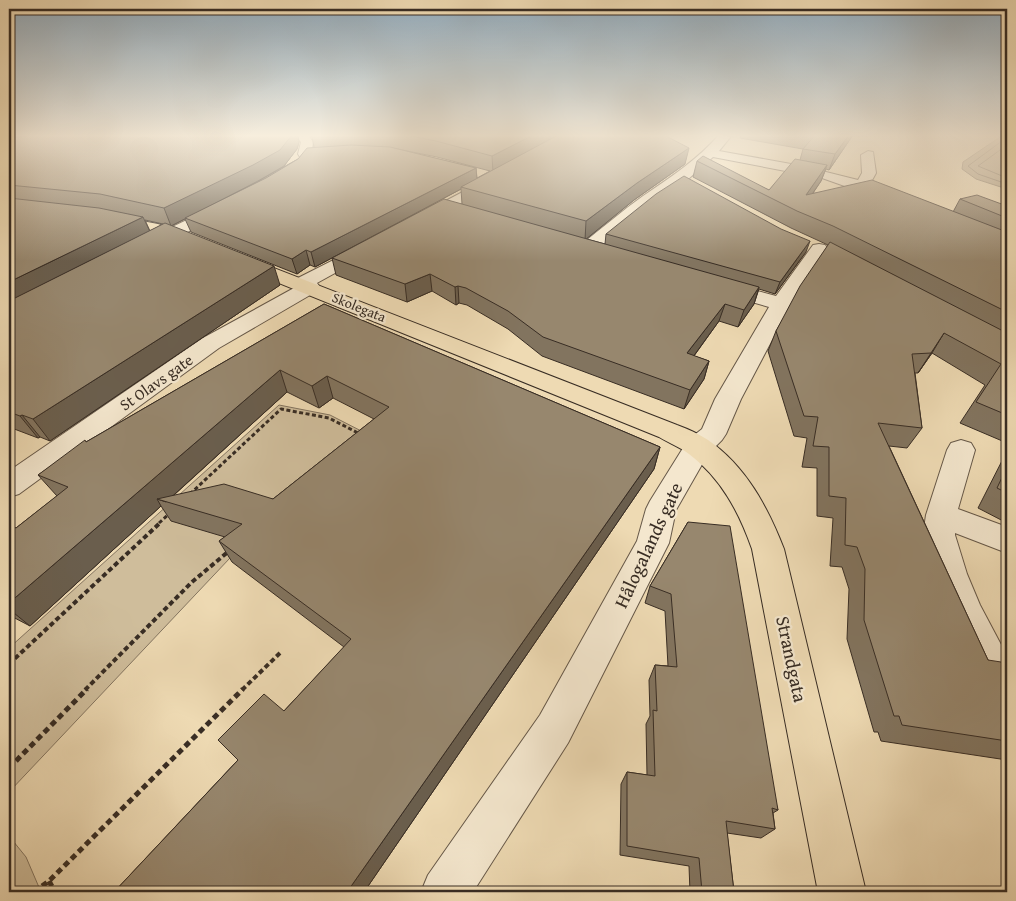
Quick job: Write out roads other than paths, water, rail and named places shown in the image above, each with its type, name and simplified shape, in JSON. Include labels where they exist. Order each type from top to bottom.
[{"type":"highway","name":"Skolegata","points":[[88,217],[133,224],[171,234],[631,415],[668,431],[698,447]]},
{"type":"highway","name":"Strandgata","points":[[698,447],[718,463],[747,499],[759,522],[768,549],[842,892]]},
{"type":"street","points":[[487,177],[494,179]]},
{"type":"street","points":[[407,227],[498,177]]},
{"type":"street","points":[[833,177],[859,185],[907,205]]},
{"type":"street","points":[[859,185],[867,181],[869,177]]},
{"type":"street","points":[[588,248],[648,200],[682,178],[698,187]]},
{"type":"street","points":[[131,255],[230,204]]},
{"type":"street","points":[[445,207],[464,212]]},
{"type":"street","name":"St Olavs gate","points":[[9,486],[211,343],[381,241]]},
{"type":"street","points":[[568,242],[606,253]]},
{"type":"street","name":"Hålogalands gate","points":[[445,892],[554,729],[653,543],[661,509],[698,447],[713,434],[728,400],[781,304],[819,250]]},
{"type":"street","points":[[708,283],[781,304]]},
{"type":"street","points":[[961,450],[941,515],[939,536],[965,613],[1007,695]]},
{"type":"street","points":[[941,515],[1007,540]]},
{"type":"water","points":[[973,177],[1007,177],[1007,189]]}]
